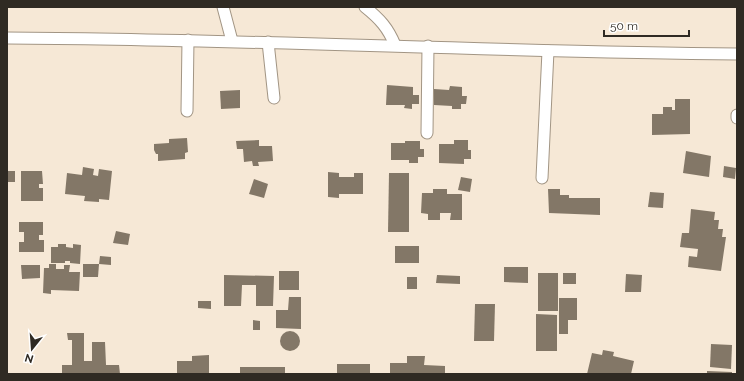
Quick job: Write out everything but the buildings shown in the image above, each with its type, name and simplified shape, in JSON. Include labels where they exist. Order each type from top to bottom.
[{"type":"street","points":[[223,7],[232,41]]},
{"type":"street","points":[[365,7],[382,21],[390,32],[395,45]]},
{"type":"street","points":[[7,38],[188,40],[428,46],[548,51],[737,54]]},
{"type":"street","points":[[187,111],[188,40]]},
{"type":"street","points":[[268,42],[274,98]]},
{"type":"street","points":[[427,133],[428,46]]},
{"type":"street","points":[[542,178],[548,51]]}]
